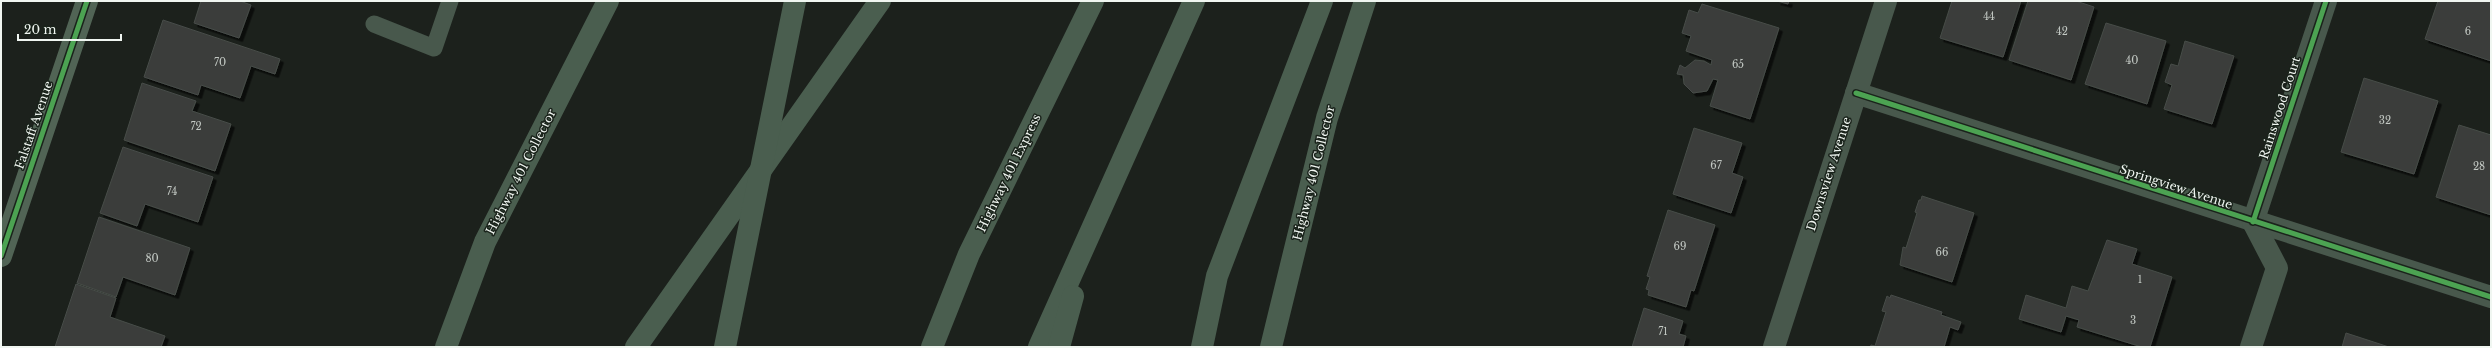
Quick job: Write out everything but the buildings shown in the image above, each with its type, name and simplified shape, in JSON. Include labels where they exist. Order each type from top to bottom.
[{"type":"highway","name":"Highway 401 Collector","points":[[446,347],[486,242],[608,1]]},
{"type":"highway","points":[[725,347],[794,1]]},
{"type":"highway","points":[[636,347],[880,1]]},
{"type":"highway","name":"Highway 401 Express","points":[[932,347],[969,254],[1093,1]]},
{"type":"highway","points":[[1039,347],[1194,1]]},
{"type":"highway","points":[[1202,347],[1218,276],[1322,1]]},
{"type":"highway","name":"Highway 401 Collector","points":[[1271,347],[1326,118],[1365,1]]},
{"type":"highway","points":[[1059,347],[1094,222]]},
{"type":"street","name":"Falstaff Avenue","points":[[1,256],[87,1]]},
{"type":"street","name":"Downsview Avenue","points":[[1774,347],[1886,1]]},
{"type":"street","name":"Rainswood Court","points":[[2253,222],[2326,1]]},
{"type":"street","name":"Springview Avenue","points":[[1856,93],[2253,222],[2491,297]]},
{"type":"street","points":[[2251,347],[2277,268],[2253,222]]},
{"type":"lane","points":[[374,24],[434,48],[450,1]]},
{"type":"cycle path","points":[[1,256],[87,1]]},
{"type":"cycle path","points":[[2253,222],[2326,1]]},
{"type":"cycle path","points":[[1856,93],[2491,297]]}]
